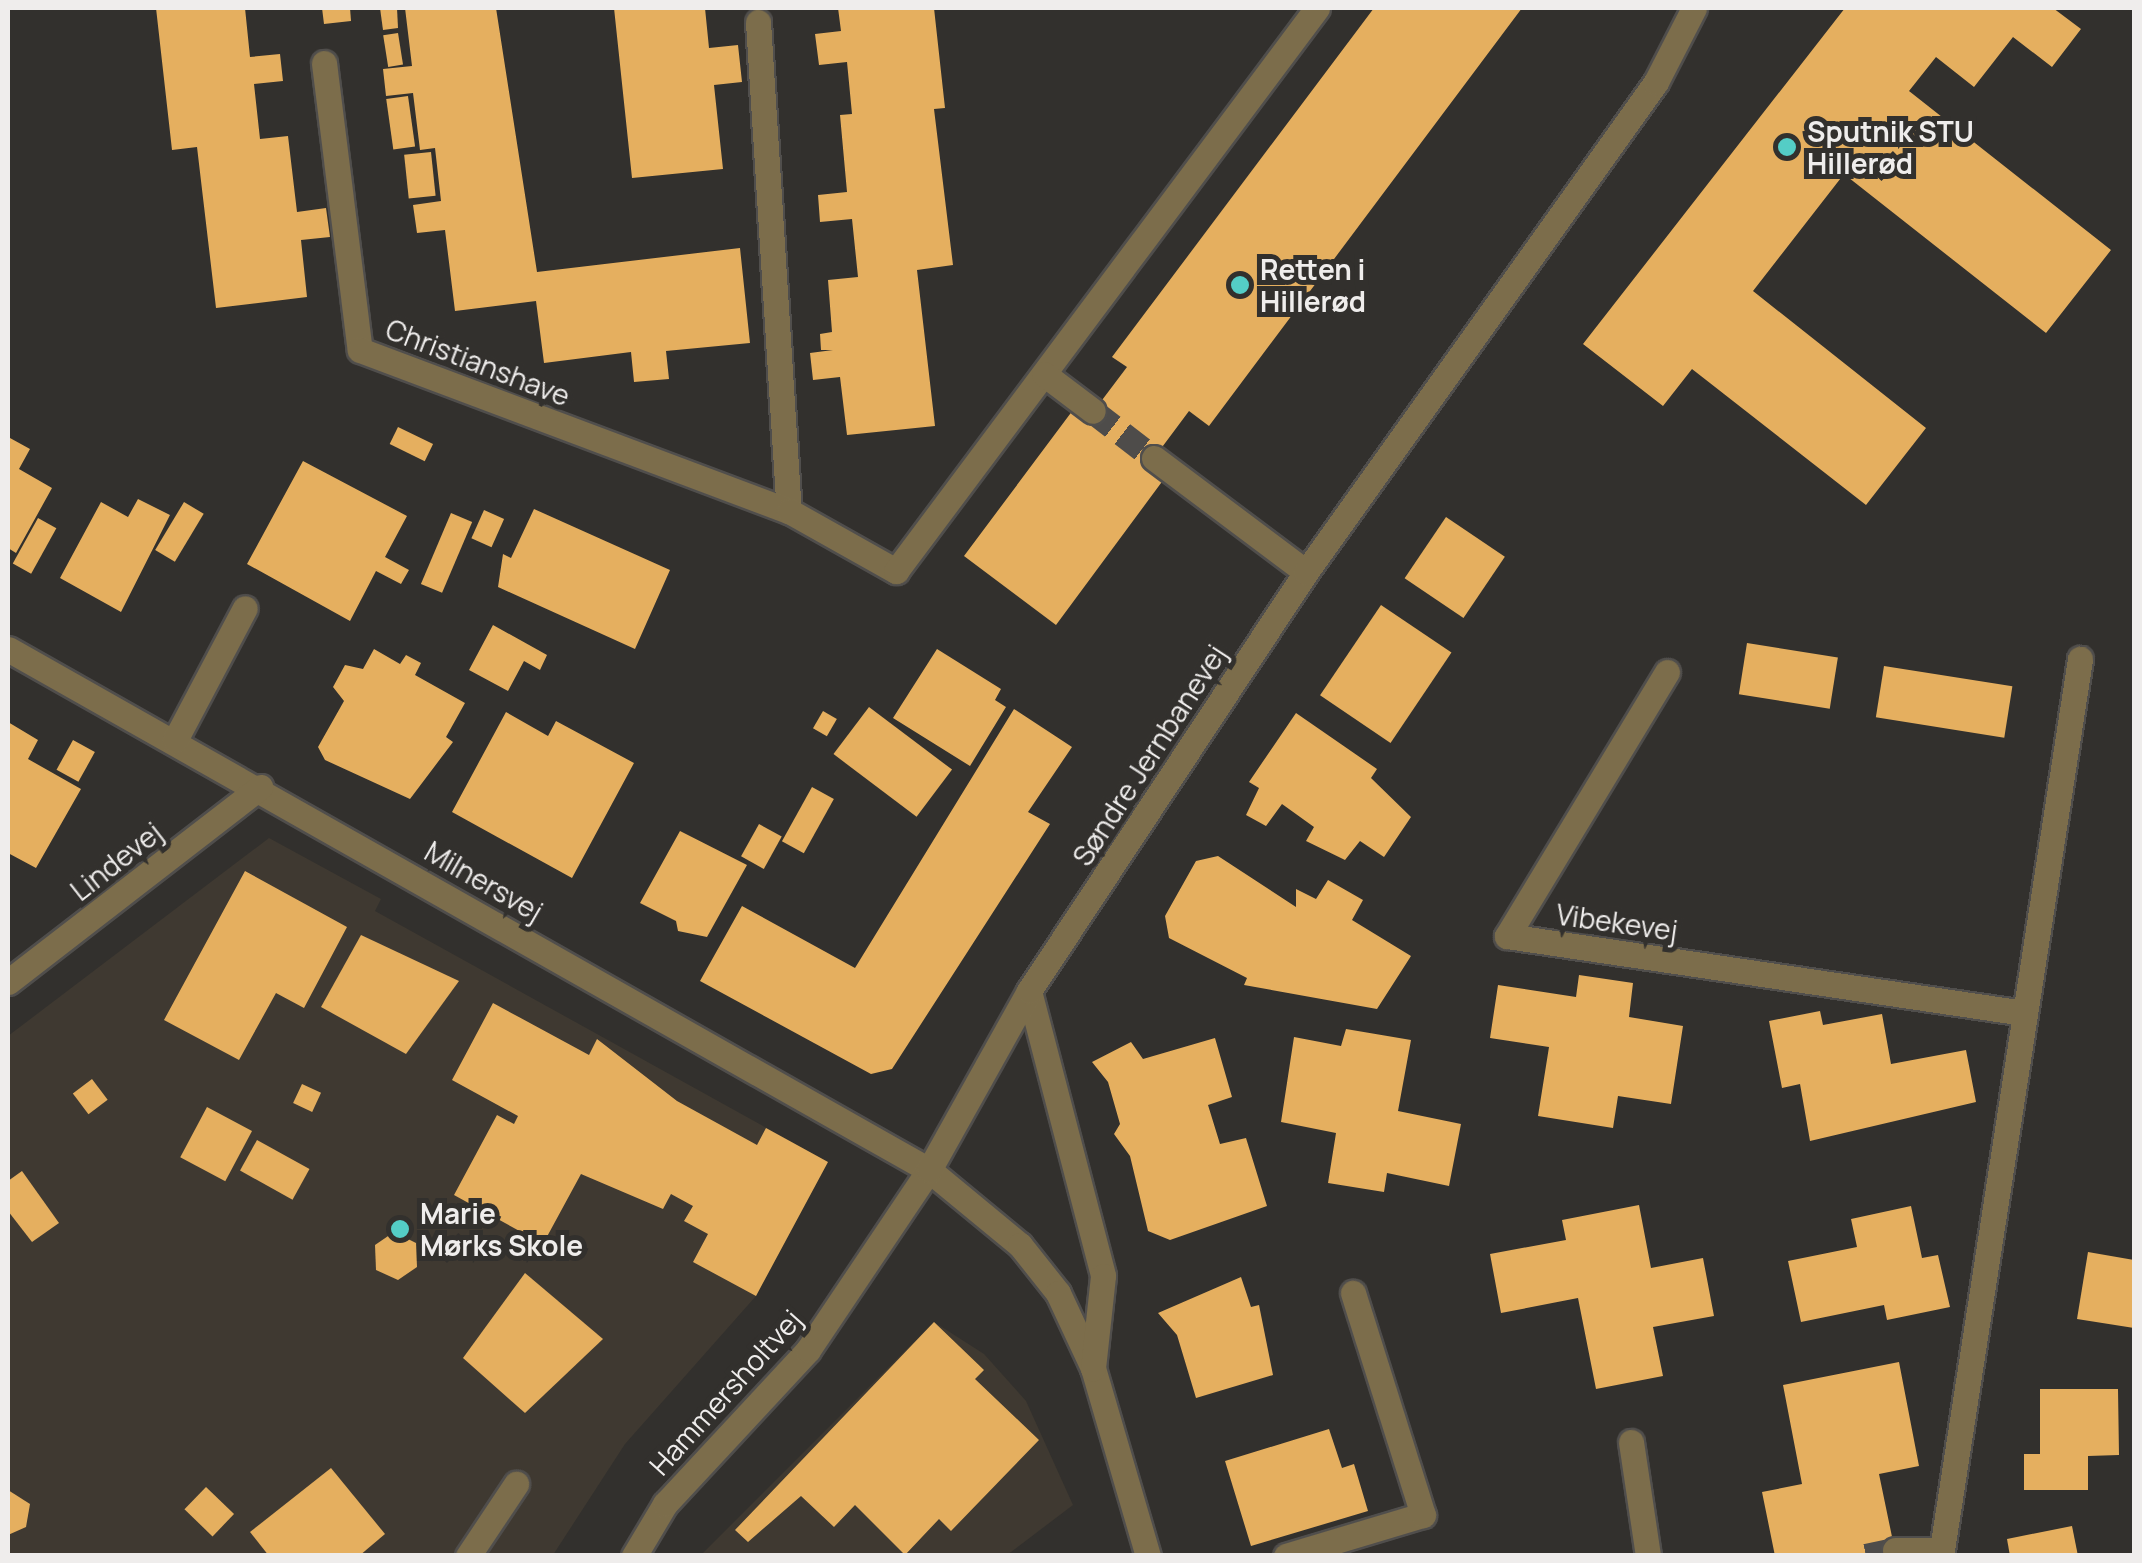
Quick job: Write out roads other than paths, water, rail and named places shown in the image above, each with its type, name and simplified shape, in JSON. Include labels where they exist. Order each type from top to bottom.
[{"type":"street","name":"Christianshave","points":[[324,64],[360,350],[790,511],[896,571],[1317,8]]},
{"type":"street","name":"Søndre Jernbanevej","points":[[928,1170],[1029,991],[1306,572],[1656,82],[1694,8]]},
{"type":"street","points":[[758,22],[790,511]]},
{"type":"street","points":[[1044,374],[1093,412]]},
{"type":"street","points":[[1154,458],[1306,572]]},
{"type":"street","points":[[175,740],[245,608]]},
{"type":"street","name":"Milnersvej","points":[[8,649],[260,787],[928,1170]]},
{"type":"street","points":[[1894,1550],[1941,1552],[2080,659]]},
{"type":"street","name":"Vibekevej","points":[[1668,672],[1508,936],[2024,1012]]},
{"type":"street","name":"Lindevej","points":[[8,982],[260,787]]},
{"type":"street","points":[[1029,991],[1103,1276],[1093,1368]]},
{"type":"street","points":[[928,1170],[1020,1246],[1058,1293],[1093,1368],[1148,1556]]},
{"type":"street","name":"Hammersholtvej","points":[[634,1556],[665,1504],[808,1350],[928,1170]]},
{"type":"street","points":[[1286,1556],[1422,1515],[1353,1294]]},
{"type":"street","points":[[1631,1442],[1648,1556]]},
{"type":"street","points":[[468,1556],[516,1484]]},
{"type":"tunnel","points":[[1093,411],[1154,458]]},
{"type":"tunnel","points":[[1866,1556],[1895,1550]]},
{"type":"place","name":"Sputnik STU Hillerød","points":[[1787,147]]},
{"type":"place","name":"Retten i Hillerød","points":[[1240,285]]},
{"type":"place","name":"Marie Mørks Skole","points":[[400,1229]]}]
